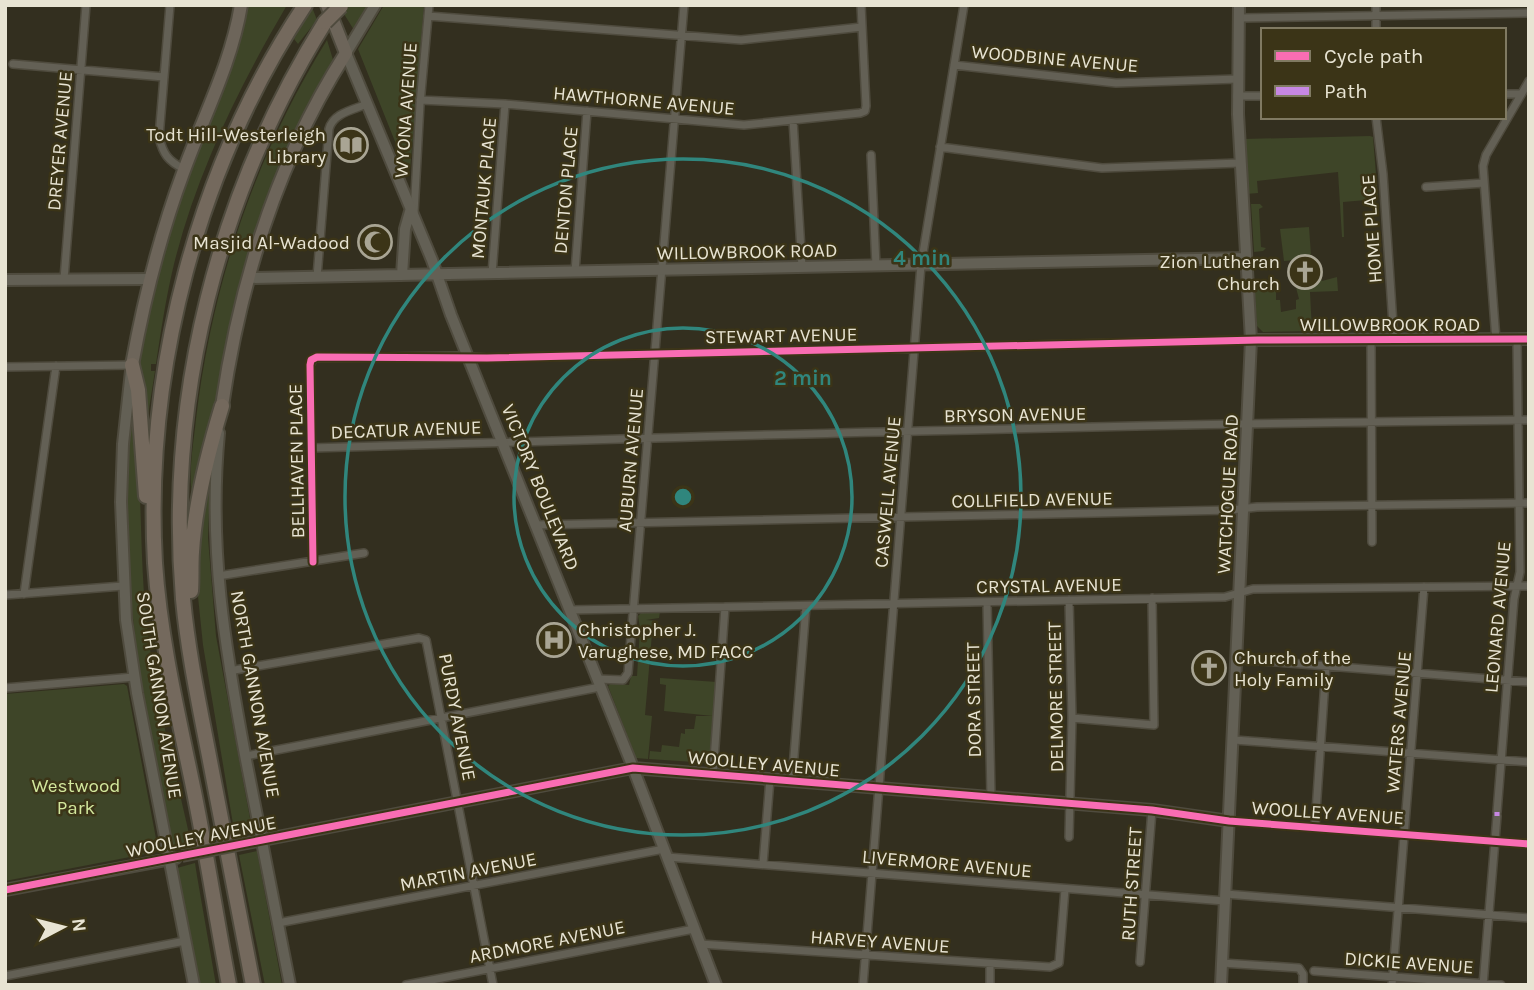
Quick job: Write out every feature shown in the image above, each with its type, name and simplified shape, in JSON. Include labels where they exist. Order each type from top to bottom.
[{"type":"highway","points":[[229,985],[169,668],[155,562],[155,486],[159,421],[170,346],[187,271],[209,200],[237,129],[273,58],[305,5]]},
{"type":"highway","points":[[253,985],[226,856],[188,641],[181,558],[181,488],[186,417],[199,333],[226,231],[252,161],[285,90],[323,26],[340,5]]},
{"type":"highway","points":[[132,365],[138,390],[144,451],[147,534],[155,562]]},
{"type":"highway","points":[[188,641],[192,550],[210,445],[222,405]]},
{"type":"main road","name":"SOUTH GANNON AVENUE","points":[[132,365],[149,279],[184,169],[227,62],[241,5]]},
{"type":"main road","name":"VICTORY BOULEVARD","points":[[327,5],[346,53]]},
{"type":"main road","name":"NORTH GANNON AVENUE","points":[[222,405],[233,340],[265,224],[288,164],[346,53]]},
{"type":"street","name":"DREYER AVENUE","points":[[64,279],[86,5]]},
{"type":"street","points":[[170,5],[159,137],[167,159],[184,169]]},
{"type":"street","points":[[346,53],[375,5]]},
{"type":"street","name":"WYONA AVENUE","points":[[413,213],[429,5]]},
{"type":"street","name":"AUBURN AVENUE","points":[[599,683],[623,680],[628,673],[684,5]]},
{"type":"street","points":[[428,16],[741,40],[862,27],[861,5]]},
{"type":"street","name":"CASWELL AVENUE","points":[[863,985],[921,265],[964,5]]},
{"type":"street","name":"WATCHOGUE ROAD","points":[[1221,985],[1251,340],[1237,96],[1240,5]]},
{"type":"street","points":[[1376,5],[1376,28]]},
{"type":"street","points":[[1240,18],[1459,9],[1529,13]]},
{"type":"street","name":"HAWTHORNE AVENUE","points":[[420,100],[505,104],[744,125],[865,111],[862,27]]},
{"type":"street","name":"VICTORY BOULEVARD","points":[[346,53],[413,213],[716,985]]},
{"type":"street","points":[[13,64],[164,76]]},
{"type":"street","name":"WOODBINE AVENUE","points":[[954,65],[1116,83],[1238,79]]},
{"type":"street","points":[[1496,340],[1484,183],[1486,155],[1529,81]]},
{"type":"street","points":[[1506,94],[1521,94]]},
{"type":"street","points":[[1237,96],[1261,96]]},
{"type":"street","points":[[317,277],[331,121],[367,104]]},
{"type":"street","name":"MONTAUK PLACE","points":[[492,274],[505,104]]},
{"type":"street","name":"DENTON PLACE","points":[[575,272],[587,111]]},
{"type":"street","name":"HOME PLACE","points":[[1376,119],[1383,174],[1394,340]]},
{"type":"street","points":[[793,120],[802,267]]},
{"type":"street","points":[[940,147],[1102,168],[1240,163]]},
{"type":"street","points":[[871,155],[876,266]]},
{"type":"street","points":[[1426,187],[1484,183]]},
{"type":"street","points":[[402,275],[405,229],[413,213]]},
{"type":"street","name":"WILLOWBROOK ROAD","points":[[248,278],[1246,258]]},
{"type":"street","points":[[5,281],[149,279]]},
{"type":"street","name":"WILLOWBROOK ROAD","points":[[1251,340],[1529,339]]},
{"type":"street","name":"STEWART AVENUE","points":[[312,360],[317,357],[655,353],[1251,340]]},
{"type":"street","points":[[1371,340],[1372,542]]},
{"type":"street","name":"LEONARD AVENUE","points":[[1483,984],[1507,680],[1520,572],[1517,340]]},
{"type":"street","name":"BELLHAVEN PLACE","points":[[312,360],[313,562]]},
{"type":"street","points":[[5,367],[132,365]]},
{"type":"street","name":"SOUTH GANNON AVENUE","points":[[132,365],[121,483],[123,586],[134,677],[194,985]]},
{"type":"street","points":[[24,594],[56,366]]},
{"type":"street","name":"NORTH GANNON AVENUE","points":[[222,405],[215,503],[218,576],[229,671],[290,985]]},
{"type":"street","name":"BRYSON AVENUE","points":[[502,442],[1371,421],[1529,420]]},
{"type":"street","name":"DECATUR AVENUE","points":[[311,448],[502,442]]},
{"type":"street","name":"COLLFIELD AVENUE","points":[[535,525],[1529,503]]},
{"type":"street","points":[[218,576],[364,553]]},
{"type":"street","points":[[5,595],[123,586]]},
{"type":"street","name":"CRYSTAL AVENUE","points":[[569,610],[1225,597],[1253,589],[1529,586]]},
{"type":"street","name":"WATERS AVENUE","points":[[1392,980],[1424,587]]},
{"type":"street","points":[[1072,718],[1154,725],[1152,598]]},
{"type":"street","name":"DELMORE STREET","points":[[1069,600],[1072,718],[1069,836]]},
{"type":"street","name":"DORA STREET","points":[[987,602],[991,797]]},
{"type":"street","points":[[792,781],[806,606]]},
{"type":"street","points":[[713,775],[725,607]]},
{"type":"street","name":"PURDY AVENUE","points":[[229,671],[424,638],[428,643],[493,985]]},
{"type":"street","points":[[1237,659],[1529,682]]},
{"type":"street","points":[[1315,826],[1326,666]]},
{"type":"street","points":[[5,688],[134,677]]},
{"type":"street","points":[[246,756],[442,718],[599,683]]},
{"type":"street","points":[[1234,740],[1529,762]]},
{"type":"street","name":"WOOLLEY AVENUE","points":[[5,890],[633,768],[1152,810],[1229,821],[1529,844]]},
{"type":"street","points":[[763,864],[770,779]]},
{"type":"street","name":"RUTH STREET","points":[[1140,961],[1152,810]]},
{"type":"street","name":"LIVERMORE AVENUE","points":[[665,853],[763,864],[1065,889],[1398,907],[1529,918]]},
{"type":"street","name":"MARTIN AVENUE","points":[[278,923],[665,853]]},
{"type":"street","name":"HARVEY AVENUE","points":[[700,944],[1050,967],[1059,962],[1065,889]]},
{"type":"street","name":"ARDMORE AVENUE","points":[[406,985],[694,929]]},
{"type":"street","points":[[5,976],[185,941]]},
{"type":"street","points":[[1222,963],[1302,970],[1303,985]]},
{"type":"street","points":[[990,964],[990,985]]},
{"type":"street","name":"DICKIE AVENUE","points":[[1314,971],[1392,980],[1501,985]]},
{"type":"green space","points":[[246,5],[287,5],[252,67],[221,131],[183,230],[171,276],[156,364],[151,364],[151,371],[155,371],[147,422],[141,396],[139,353],[160,259]]},
{"type":"green space","points":[[349,5],[369,5],[354,30],[344,14]]},
{"type":"green space","points":[[384,5],[424,5],[416,103],[413,103],[416,105],[410,169],[404,164],[358,49]]},
{"type":"green space","points":[[312,7],[317,20],[298,44],[294,39]]},
{"type":"green space","points":[[327,40],[334,63],[274,186],[246,263],[209,440],[193,498],[191,470],[203,369],[225,270],[258,175],[278,129]]},
{"type":"green space","points":[[1373,137],[1378,199],[1343,202],[1344,237],[1338,172],[1257,181],[1258,193],[1246,194],[1244,139]]},
{"type":"green space","points":[[1251,204],[1260,204],[1263,207],[1259,209],[1261,247],[1266,248],[1263,251],[1254,252]]},
{"type":"green space","points":[[1309,227],[1311,255],[1307,259],[1284,261],[1280,229]]},
{"type":"green space","points":[[1337,277],[1338,291],[1310,292],[1312,331],[1263,332],[1257,326],[1254,282],[1278,280],[1276,300],[1280,300],[1281,312],[1296,309],[1296,300],[1299,299],[1294,280],[1321,278],[1322,281]]},
{"type":"green space","points":[[135,426],[148,634],[162,713],[191,843],[173,847],[144,708],[146,707],[131,603],[127,498],[131,428]]},
{"type":"green space","points":[[211,461],[208,538],[216,636],[252,829],[251,832],[235,836],[203,645],[197,587],[197,537]]},
{"type":"green space","points":[[642,612],[660,612],[659,618],[646,620],[659,621],[653,622],[645,715],[652,716],[648,759],[636,758],[608,686],[611,683],[629,685],[631,676],[637,676],[640,628],[638,616]]},
{"type":"green space","points":[[660,678],[717,682],[709,763],[649,759],[650,751],[661,752],[662,745],[679,747],[681,733],[685,734],[685,729],[694,729],[696,716],[713,716],[664,711],[666,685],[660,684]]},
{"type":"green space","name":"Westwood Park","points":[[124,684],[127,686],[158,849],[156,852],[5,881],[5,694]]},
{"type":"green space","points":[[257,851],[282,985],[265,985],[239,855]]},
{"type":"green space","points":[[195,863],[216,985],[200,985],[177,868]]},
{"type":"cycle path","points":[[313,562],[310,365],[311,360],[317,357],[487,358],[1258,340],[1529,339]]},
{"type":"cycle path","points":[[5,890],[633,768],[1152,810],[1229,821],[1529,844]]},
{"type":"place","name":"Todt Hill-Westerleigh Library","points":[[351,145]]},
{"type":"place","name":"Masjid Al-Wadood","points":[[375,242]]},
{"type":"place","name":"Zion Lutheran Church","points":[[1305,272]]},
{"type":"place","name":"Christopher J. Varughese, MD FACC","points":[[554,640]]},
{"type":"place","name":"Church of the Holy Family","points":[[1209,668]]}]
